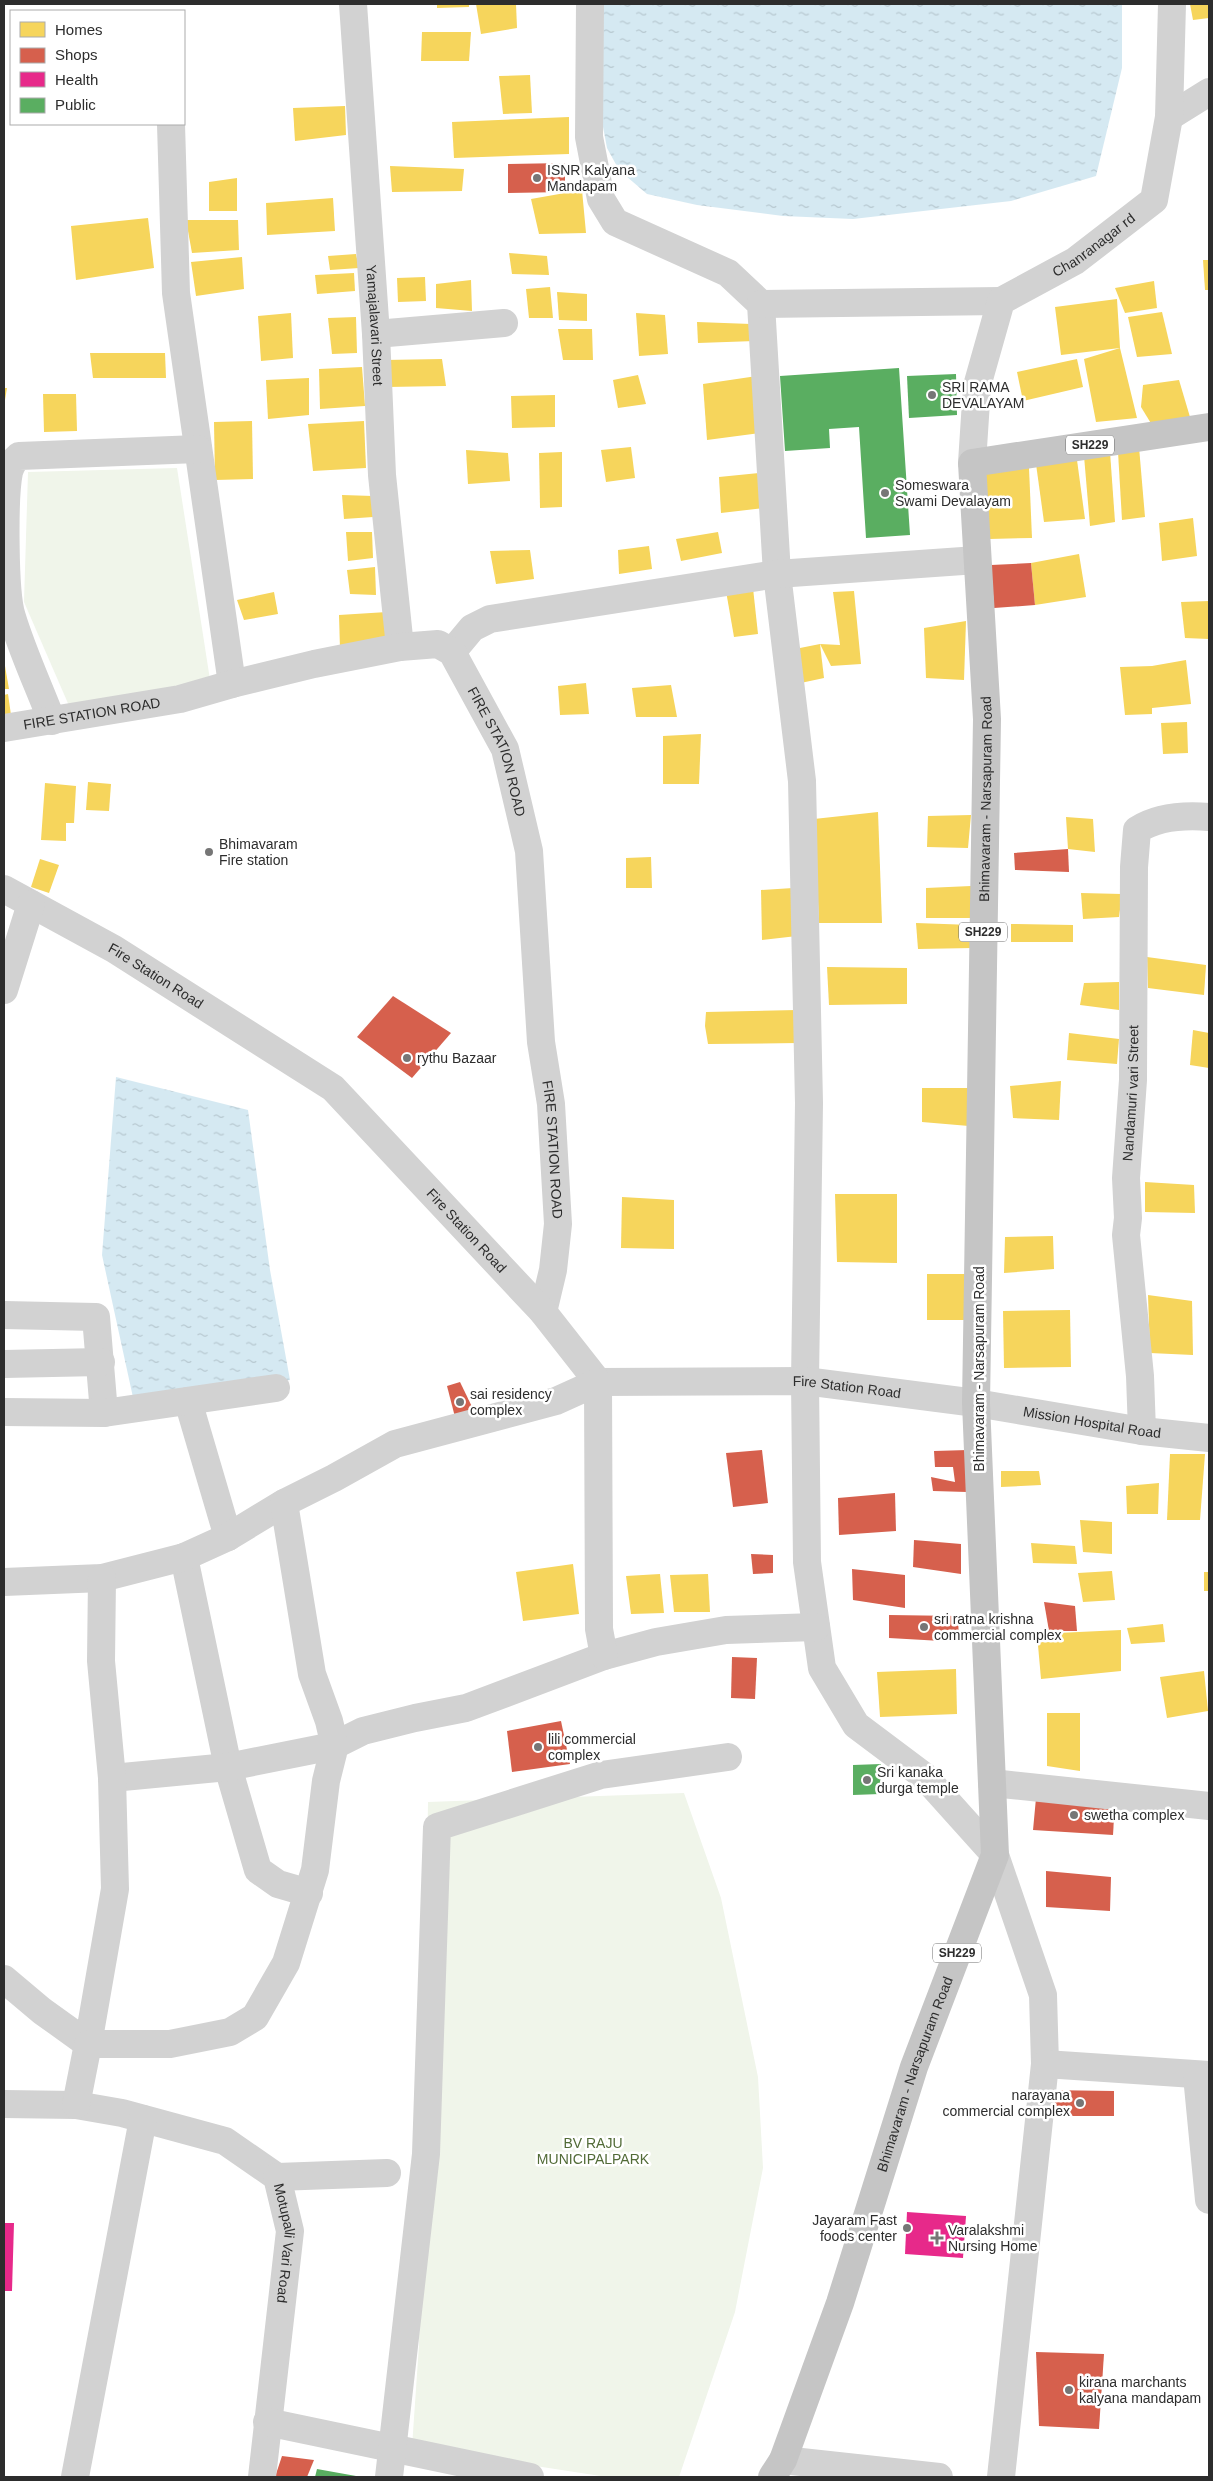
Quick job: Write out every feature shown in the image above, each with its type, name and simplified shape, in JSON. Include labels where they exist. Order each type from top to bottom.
[{"type":"main road","name":"SH229","points":[[972,463],[1209,427]]},
{"type":"main road","name":"Bhimavaram - Narsapuram Road","points":[[777,2469],[840,2303],[914,2067],[995,1855],[976,1403],[987,719],[972,463]]},
{"type":"street","name":"Yamajalavari Street","points":[[352,4],[376,334],[382,475],[400,647]]},
{"type":"street","points":[[590,4],[589,137],[601,199],[615,222],[728,273],[761,304],[777,574],[802,780],[808,1103],[807,1562],[822,1668],[856,1725],[924,1776],[995,1855],[1043,1995],[1045,2064],[1001,2477]]},
{"type":"street","name":"Chanranagar rd","points":[[1001,301],[1075,262],[1154,200],[1169,117],[1172,4]]},
{"type":"street","points":[[1169,117],[1209,92]]},
{"type":"street","points":[[171,125],[176,293],[232,684]]},
{"type":"street","points":[[761,304],[1001,301],[977,386],[972,463]]},
{"type":"street","points":[[376,334],[504,323]]},
{"type":"street","points":[[52,721],[11,616],[7,583],[7,497],[9,471],[14,460],[19,456],[198,449]]},
{"type":"street","points":[[452,652],[472,628],[490,619],[777,574],[977,560]]},
{"type":"street","name":"FIRE STATION ROAD","points":[[4,728],[180,699],[232,684],[400,647],[438,644],[452,652],[505,749],[529,851],[541,1042],[551,1104],[558,1224],[553,1270],[543,1312]]},
{"type":"street","name":"Nandamuri vari Street","points":[[1142,1431],[1140,1376],[1126,1235],[1128,1218],[1126,1162],[1133,1080],[1134,867],[1137,830],[1150,822],[1196,816],[1209,817]]},
{"type":"street","name":"Fire Station Road","points":[[4,889],[114,949],[333,1088],[543,1312],[598,1382],[806,1381],[976,1403]]},
{"type":"street","points":[[4,990],[31,904]]},
{"type":"street","points":[[4,1316],[96,1317],[104,1413]]},
{"type":"street","points":[[4,1364],[101,1362]]},
{"type":"street","points":[[4,1582],[102,1578],[184,1557],[228,1536],[284,1503],[395,1444],[556,1401],[598,1382],[599,1629],[604,1656]]},
{"type":"street","points":[[4,1412],[104,1413],[276,1388]]},
{"type":"street","points":[[188,1401],[228,1536]]},
{"type":"street","name":"Mission Hospital Road","points":[[976,1403],[1142,1431],[1209,1438]]},
{"type":"street","points":[[4,1979],[42,2011],[88,2044],[170,2044],[230,2032],[255,2017],[286,1963],[309,1894],[315,1870],[326,1781],[332,1764],[333,1746],[329,1720],[312,1674],[284,1503]]},
{"type":"street","points":[[184,1557],[228,1768],[258,1870],[278,1884],[309,1894]]},
{"type":"street","points":[[76,2104],[115,1889],[112,1778],[101,1661],[102,1578]]},
{"type":"street","points":[[112,1778],[228,1768],[333,1746],[363,1731],[466,1708],[604,1656],[656,1642],[726,1630],[816,1627]]},
{"type":"street","points":[[389,2477],[394,2449],[426,2154],[437,1827],[601,1775],[728,1757]]},
{"type":"street","points":[[992,1783],[1209,1806]]},
{"type":"street","points":[[1045,2064],[1203,2075],[1209,2200]]},
{"type":"street","name":"Motupalli Vari Road","points":[[4,2104],[76,2104],[143,2119],[225,2141],[277,2177],[290,2231],[262,2477]]},
{"type":"street","points":[[75,2477],[143,2119]]},
{"type":"street","points":[[277,2177],[387,2173]]},
{"type":"street","points":[[267,2422],[394,2449],[452,2469],[530,2477]]},
{"type":"street","points":[[777,2469],[940,2477]]},
{"type":"green space","points":[[177,468],[211,686],[70,708],[24,602],[28,472]]},
{"type":"green space","name":"BV RAJU MUNICIPALPARK","points":[[684,1793],[721,1898],[758,2077],[763,2168],[735,2312],[679,2477],[607,2477],[412,2447],[419,2345],[428,1802]]},
{"type":"water","points":[[587,4],[1122,4],[1122,68],[1096,176],[1011,201],[853,219],[783,216],[697,205],[647,194],[619,170],[607,148],[590,57]]},
{"type":"water","points":[[116,1077],[248,1110],[270,1270],[290,1380],[134,1402],[102,1255]]},
{"type":"building: Homes","points":[[437,4],[469,4],[469,7],[437,8]]},
{"type":"building: Homes","points":[[476,4],[516,4],[517,28],[481,34]]},
{"type":"building: Homes","points":[[1190,4],[1209,4],[1209,18],[1193,20]]},
{"type":"building: Homes","points":[[422,32],[471,32],[469,61],[421,61]]},
{"type":"building: Homes","points":[[530,75],[532,113],[503,114],[499,76]]},
{"type":"building: Homes","points":[[345,106],[346,135],[295,141],[293,108]]},
{"type":"building: Homes","points":[[569,117],[569,154],[454,158],[452,122]]},
{"type":"building: Homes","points":[[390,166],[464,169],[462,191],[392,192]]},
{"type":"building: Homes","points":[[237,178],[237,211],[209,211],[209,182]]},
{"type":"building: Homes","points":[[582,190],[586,233],[539,234],[531,199]]},
{"type":"building: Homes","points":[[333,198],[335,231],[267,235],[266,203]]},
{"type":"building: Homes","points":[[148,218],[154,268],[76,280],[71,226]]},
{"type":"building: Homes","points":[[186,220],[238,220],[239,250],[192,253]]},
{"type":"building: Homes","points":[[509,253],[547,256],[549,275],[512,274]]},
{"type":"building: Homes","points":[[356,254],[359,268],[330,270],[328,256]]},
{"type":"building: Homes","points":[[242,257],[244,289],[196,296],[191,262]]},
{"type":"building: Homes","points":[[1203,260],[1209,260],[1209,290],[1205,290]]},
{"type":"building: Homes","points":[[354,273],[355,291],[317,294],[315,275]]},
{"type":"building: Homes","points":[[425,277],[426,301],[398,302],[397,278]]},
{"type":"building: Homes","points":[[471,280],[472,311],[436,308],[436,284]]},
{"type":"building: Homes","points":[[1154,281],[1157,308],[1125,313],[1115,288]]},
{"type":"building: Homes","points":[[550,287],[553,318],[529,318],[526,289]]},
{"type":"building: Homes","points":[[557,292],[587,294],[587,321],[559,320]]},
{"type":"building: Homes","points":[[1117,299],[1120,348],[1061,355],[1055,307]]},
{"type":"building: Homes","points":[[1162,312],[1172,354],[1137,357],[1128,317]]},
{"type":"building: Homes","points":[[291,313],[293,358],[261,361],[258,316]]},
{"type":"building: Homes","points":[[636,313],[665,315],[668,354],[639,356]]},
{"type":"building: Homes","points":[[356,317],[357,353],[332,354],[328,318]]},
{"type":"building: Homes","points":[[697,322],[751,324],[755,341],[698,343]]},
{"type":"building: Homes","points":[[558,329],[592,329],[593,360],[563,360]]},
{"type":"building: Homes","points":[[1120,348],[1137,418],[1096,422],[1084,359]]},
{"type":"building: Homes","points":[[90,353],[165,353],[166,378],[93,378]]},
{"type":"building: Homes","points":[[442,359],[446,386],[387,387],[384,360]]},
{"type":"building: Homes","points":[[1077,359],[1083,387],[1023,401],[1017,372]]},
{"type":"building: Homes","points":[[362,367],[365,406],[320,409],[319,369]]},
{"type":"building: Homes","points":[[638,375],[646,404],[618,408],[613,380]]},
{"type":"building: Homes","points":[[757,376],[760,433],[707,440],[703,384]]},
{"type":"building: Homes","points":[[309,378],[309,415],[268,419],[266,380]]},
{"type":"building: Homes","points":[[1179,380],[1190,417],[1152,425],[1141,407],[1143,385]]},
{"type":"building: Homes","points":[[4,388],[7,388],[5,400],[4,400]]},
{"type":"building: Homes","points":[[43,394],[76,394],[77,431],[44,432]]},
{"type":"building: Homes","points":[[555,395],[555,427],[512,428],[511,396]]},
{"type":"building: Homes","points":[[252,421],[253,479],[215,480],[214,422]]},
{"type":"building: Homes","points":[[364,421],[366,468],[313,471],[308,424]]},
{"type":"building: Homes","points":[[631,447],[635,478],[606,482],[601,450]]},
{"type":"building: Homes","points":[[1139,447],[1145,517],[1122,520],[1118,452]]},
{"type":"building: Homes","points":[[466,450],[508,453],[510,481],[468,484]]},
{"type":"building: Homes","points":[[562,452],[562,507],[540,508],[539,453]]},
{"type":"building: Homes","points":[[1110,452],[1115,522],[1090,526],[1084,456]]},
{"type":"building: Homes","points":[[1077,460],[1085,519],[1044,522],[1036,464]]},
{"type":"building: Homes","points":[[1029,468],[1032,538],[989,539],[985,471]]},
{"type":"building: Homes","points":[[759,473],[764,508],[721,513],[719,477]]},
{"type":"building: Homes","points":[[342,495],[373,496],[373,517],[344,519]]},
{"type":"building: Homes","points":[[1193,518],[1197,556],[1162,561],[1159,523]]},
{"type":"building: Homes","points":[[346,532],[372,532],[373,558],[348,561]]},
{"type":"building: Homes","points":[[718,532],[722,553],[681,561],[676,539]]},
{"type":"building: Homes","points":[[649,546],[652,569],[619,574],[618,550]]},
{"type":"building: Homes","points":[[530,550],[534,579],[496,584],[490,551]]},
{"type":"building: Homes","points":[[1079,554],[1086,597],[1035,605],[1031,563]]},
{"type":"building: Homes","points":[[375,567],[376,595],[350,594],[347,570]]},
{"type":"building: Homes","points":[[753,588],[758,634],[734,637],[726,591]]},
{"type":"building: Homes","points":[[854,591],[861,664],[831,666],[820,644],[840,645],[833,592]]},
{"type":"building: Homes","points":[[274,592],[278,614],[244,620],[237,600]]},
{"type":"building: Homes","points":[[1209,601],[1209,639],[1185,638],[1181,602]]},
{"type":"building: Homes","points":[[387,612],[388,645],[340,649],[339,615]]},
{"type":"building: Homes","points":[[966,621],[964,680],[926,678],[924,628]]},
{"type":"building: Homes","points":[[820,644],[824,678],[796,684],[795,649]]},
{"type":"building: Homes","points":[[1186,660],[1191,704],[1152,708],[1152,714],[1125,715],[1120,667],[1152,666]]},
{"type":"building: Homes","points":[[5,666],[9,689],[4,689]]},
{"type":"building: Homes","points":[[586,683],[589,714],[560,715],[558,686]]},
{"type":"building: Homes","points":[[671,685],[677,717],[636,717],[632,688]]},
{"type":"building: Homes","points":[[8,694],[12,722],[4,723],[4,695]]},
{"type":"building: Homes","points":[[1187,722],[1188,753],[1163,754],[1161,723]]},
{"type":"building: Homes","points":[[701,734],[699,784],[663,784],[663,736]]},
{"type":"building: Homes","points":[[88,782],[111,784],[109,811],[86,810]]},
{"type":"building: Homes","points":[[45,783],[76,786],[74,823],[66,823],[66,841],[41,840]]},
{"type":"building: Homes","points":[[878,812],[882,923],[819,923],[814,819]]},
{"type":"building: Homes","points":[[971,815],[968,848],[927,847],[928,816]]},
{"type":"building: Homes","points":[[1066,817],[1093,819],[1095,852],[1068,849]]},
{"type":"building: Homes","points":[[651,857],[652,888],[626,888],[626,858]]},
{"type":"building: Homes","points":[[40,859],[59,865],[49,893],[31,887]]},
{"type":"building: Homes","points":[[971,886],[971,918],[926,918],[926,888]]},
{"type":"building: Homes","points":[[793,888],[797,936],[762,940],[761,890]]},
{"type":"building: Homes","points":[[1081,893],[1122,894],[1119,917],[1083,919]]},
{"type":"building: Homes","points":[[916,923],[972,925],[973,948],[918,949]]},
{"type":"building: Homes","points":[[1011,924],[1073,925],[1073,942],[1011,942]]},
{"type":"building: Homes","points":[[1147,957],[1206,965],[1204,995],[1148,988]]},
{"type":"building: Homes","points":[[827,967],[907,968],[907,1004],[829,1005]]},
{"type":"building: Homes","points":[[1119,982],[1119,1010],[1080,1005],[1084,983]]},
{"type":"building: Homes","points":[[797,1010],[798,1043],[708,1044],[705,1026],[706,1012]]},
{"type":"building: Homes","points":[[1193,1030],[1209,1033],[1209,1068],[1190,1065]]},
{"type":"building: Homes","points":[[1069,1033],[1119,1039],[1117,1064],[1067,1060]]},
{"type":"building: Homes","points":[[1061,1081],[1059,1120],[1013,1118],[1010,1086]]},
{"type":"building: Homes","points":[[922,1088],[969,1088],[969,1126],[922,1122]]},
{"type":"building: Homes","points":[[1145,1182],[1194,1185],[1195,1213],[1145,1212]]},
{"type":"building: Homes","points":[[835,1194],[897,1194],[897,1263],[837,1262]]},
{"type":"building: Homes","points":[[622,1197],[674,1200],[674,1249],[621,1248]]},
{"type":"building: Homes","points":[[1053,1236],[1054,1269],[1004,1273],[1005,1237]]},
{"type":"building: Homes","points":[[927,1274],[968,1274],[968,1320],[927,1320]]},
{"type":"building: Homes","points":[[1148,1295],[1192,1301],[1193,1355],[1150,1353]]},
{"type":"building: Homes","points":[[1070,1310],[1071,1367],[1004,1368],[1003,1311]]},
{"type":"building: Homes","points":[[1170,1454],[1205,1454],[1200,1520],[1167,1520]]},
{"type":"building: Homes","points":[[1001,1471],[1039,1471],[1041,1485],[1001,1487]]},
{"type":"building: Homes","points":[[1159,1483],[1158,1514],[1127,1514],[1126,1486]]},
{"type":"building: Homes","points":[[1080,1520],[1112,1522],[1112,1554],[1083,1552]]},
{"type":"building: Homes","points":[[1031,1543],[1075,1546],[1077,1564],[1033,1563]]},
{"type":"building: Homes","points":[[573,1564],[579,1614],[523,1621],[516,1572]]},
{"type":"building: Homes","points":[[1112,1571],[1115,1600],[1083,1602],[1078,1573]]},
{"type":"building: Homes","points":[[1204,1572],[1209,1572],[1209,1591],[1204,1591]]},
{"type":"building: Homes","points":[[660,1574],[664,1613],[631,1614],[626,1576]]},
{"type":"building: Homes","points":[[708,1574],[710,1612],[674,1612],[670,1575]]},
{"type":"building: Homes","points":[[1163,1624],[1165,1642],[1131,1644],[1127,1628]]},
{"type":"building: Homes","points":[[1121,1630],[1121,1671],[1041,1679],[1037,1634]]},
{"type":"building: Homes","points":[[956,1669],[957,1714],[880,1717],[877,1672]]},
{"type":"building: Homes","points":[[1204,1671],[1208,1711],[1167,1718],[1160,1677]]},
{"type":"building: Homes","points":[[1047,1713],[1080,1713],[1080,1771],[1047,1766]]},
{"type":"building: Shops","name":"ISNR Kalyana Mandapam","points":[[565,163],[565,192],[508,193],[508,164]]},
{"type":"building: Shops","points":[[1031,563],[1035,605],[994,608],[991,565]]},
{"type":"building: Shops","points":[[1068,849],[1069,872],[1015,870],[1014,853]]},
{"type":"building: Shops","name":"rythu Bazaar","points":[[393,996],[451,1033],[412,1078],[357,1037]]},
{"type":"building: Shops","name":"sai residency complex","points":[[460,1382],[477,1417],[455,1417],[447,1386]]},
{"type":"building: Shops","points":[[762,1450],[768,1503],[733,1507],[726,1453]]},
{"type":"building: Shops","points":[[968,1450],[967,1492],[933,1491],[931,1477],[955,1482],[953,1467],[935,1467],[934,1451]]},
{"type":"building: Shops","points":[[895,1493],[896,1531],[839,1535],[838,1498]]},
{"type":"building: Shops","points":[[914,1540],[961,1544],[961,1574],[913,1567]]},
{"type":"building: Shops","points":[[751,1554],[773,1555],[773,1573],[753,1574]]},
{"type":"building: Shops","points":[[852,1569],[905,1575],[905,1608],[853,1600]]},
{"type":"building: Shops","points":[[1044,1602],[1075,1606],[1077,1631],[1049,1631]]},
{"type":"building: Shops","name":"sri ratna krishna commercial complex","points":[[889,1615],[958,1616],[959,1642],[889,1638]]},
{"type":"building: Shops","points":[[732,1657],[757,1658],[755,1699],[731,1698]]},
{"type":"building: Shops","name":"lili commercial complex","points":[[561,1721],[570,1764],[512,1772],[507,1731]]},
{"type":"building: Shops","name":"swetha complex","points":[[1036,1798],[1115,1801],[1113,1835],[1033,1830]]},
{"type":"building: Shops","points":[[1046,1871],[1111,1877],[1110,1911],[1046,1907]]},
{"type":"building: Shops","name":"narayana commercial complex","points":[[1045,2090],[1114,2091],[1114,2116],[1046,2116]]},
{"type":"building: Shops","name":"kirana marchants kalyana mandapam","points":[[1036,2352],[1104,2354],[1099,2429],[1039,2426]]},
{"type":"building: Shops","points":[[282,2456],[314,2460],[307,2477],[275,2477]]},
{"type":"building: Health","points":[[907,2212],[966,2216],[963,2258],[905,2254]]},
{"type":"building: Health","points":[[4,2223],[14,2223],[12,2291],[4,2291]]},
{"type":"building: Public","name":"Someswara Swami Devalayam","points":[[899,368],[910,535],[866,538],[859,427],[829,429],[830,448],[785,451],[780,376]]},
{"type":"building: Public","name":"SRI RAMA DEVALAYAM","points":[[956,374],[957,415],[909,418],[907,376]]},
{"type":"building: Public","name":"Sri kanaka durga temple","points":[[881,1764],[880,1794],[853,1795],[853,1765]]},
{"type":"building: Public","points":[[317,2469],[356,2476],[356,2477],[315,2477]]},
{"type":"place","name":"ISNR Kalyana Mandapam","points":[[537,178]]},
{"type":"place","name":"SRI RAMA DEVALAYAM","points":[[932,395]]},
{"type":"place","name":"Someswara Swami Devalayam","points":[[885,493]]},
{"type":"place","name":"Bhimavaram Fire station","points":[[209,852]]},
{"type":"place","name":"rythu Bazaar","points":[[407,1058]]},
{"type":"place","name":"sai residency complex","points":[[460,1402]]},
{"type":"place","name":"sri ratna krishna commercial complex","points":[[924,1627]]},
{"type":"place","name":"lili commercial complex","points":[[538,1747]]},
{"type":"place","name":"Sri kanaka durga temple","points":[[867,1780]]},
{"type":"place","name":"swetha complex","points":[[1074,1815]]},
{"type":"place","name":"narayana commercial complex","points":[[1080,2103]]},
{"type":"place","name":"Jayaram Fast foods center","points":[[907,2228]]},
{"type":"place","name":"Varalakshmi Nursing Home","points":[[937,2238]]},
{"type":"place","name":"kirana marchants kalyana mandapam","points":[[1069,2390]]}]
